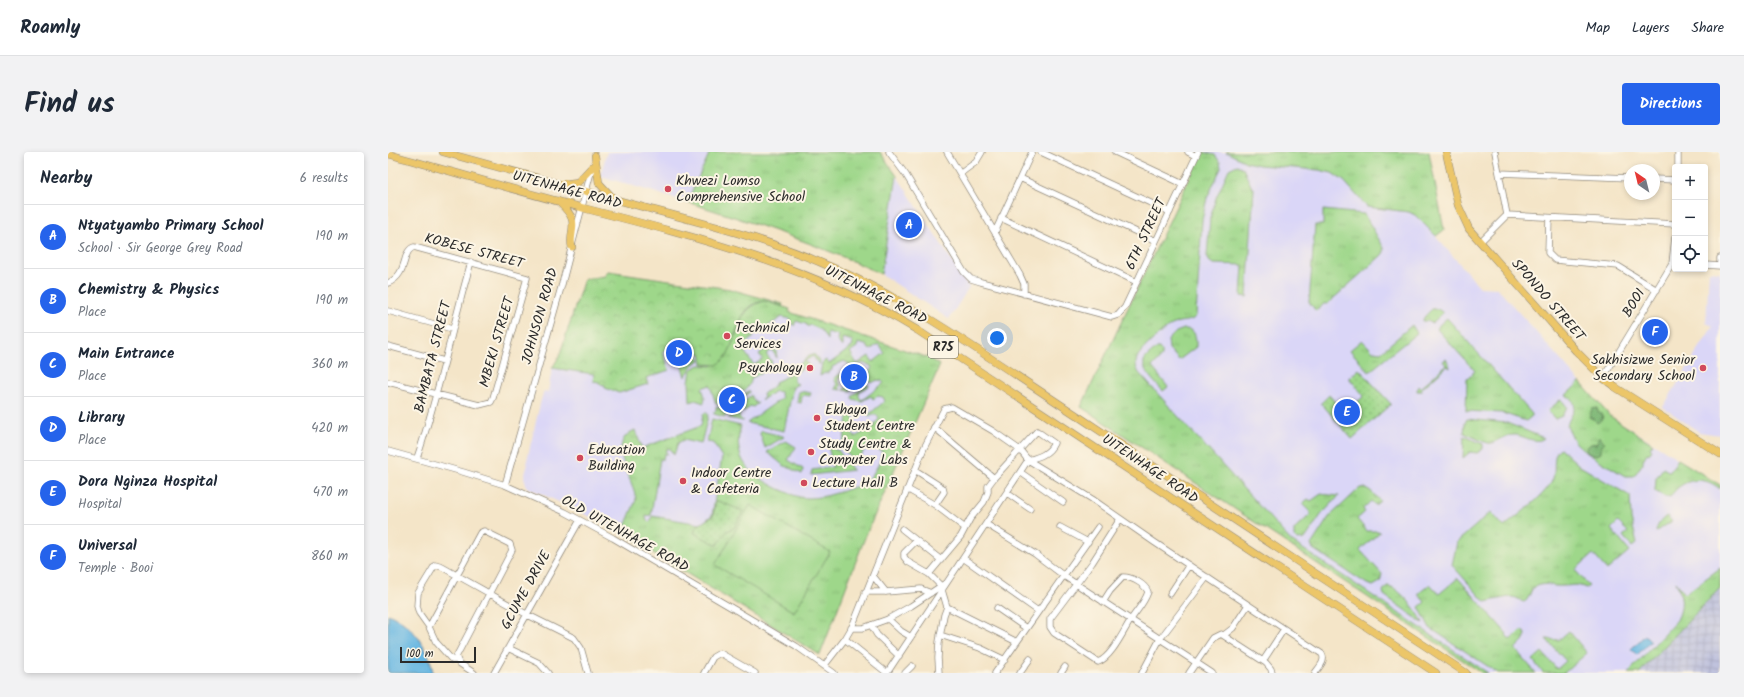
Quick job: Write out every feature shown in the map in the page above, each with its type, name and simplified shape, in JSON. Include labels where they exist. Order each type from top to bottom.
[{"type":"main road","name":"UITENHAGE ROAD","points":[[443,152],[560,185],[613,198],[770,243],[832,267],[902,302],[978,350],[1466,673]]},
{"type":"main road","name":"SPONDO STREET","points":[[1446,152],[1458,205],[1469,229],[1576,351],[1603,378],[1639,403],[1720,454]]},
{"type":"main road","name":"UITENHAGE ROAD","points":[[388,154],[769,260],[822,281],[899,319],[1436,673]]},
{"type":"main road","points":[[595,154],[599,183],[605,192],[613,198]]},
{"type":"main road","points":[[560,185],[578,182],[592,167]]},
{"type":"main road","points":[[558,201],[569,213],[572,220],[570,239],[572,247]]},
{"type":"street","points":[[889,152],[906,175],[968,276],[981,282],[1024,294],[1022,279],[947,152]]},
{"type":"street","points":[[961,174],[976,162],[982,152]]},
{"type":"street","points":[[994,232],[1032,152]]},
{"type":"street","points":[[1041,152],[1170,212]]},
{"type":"street","points":[[1115,152],[1183,184]]},
{"type":"street","points":[[1188,152],[1197,154]]},
{"type":"street","points":[[1495,152],[1508,215]]},
{"type":"street","points":[[1678,152],[1678,164]]},
{"type":"street","name":"JOHNSON ROAD","points":[[505,486],[583,208],[595,154]]},
{"type":"street","name":"6TH STREET","points":[[1024,294],[1108,317],[1116,316],[1121,313],[1197,154]]},
{"type":"street","points":[[1499,173],[1624,178]]},
{"type":"street","points":[[1020,178],[1156,241]]},
{"type":"street","points":[[1660,179],[1672,180]]},
{"type":"street","points":[[1480,242],[1508,215],[1672,224]]},
{"type":"street","points":[[1001,218],[1136,282]]},
{"type":"street","points":[[1549,218],[1548,254],[1555,260],[1618,266],[1656,290]]},
{"type":"street","name":"KOBESE STREET","points":[[388,283],[400,276],[408,252],[412,248],[471,262],[527,278]]},
{"type":"street","points":[[1708,265],[1720,266],[1720,258]]},
{"type":"street","name":"BAMBATA STREET","points":[[417,458],[436,395],[452,329],[471,262]]},
{"type":"street","name":"BOOI","points":[[1603,378],[1656,290],[1672,267]]},
{"type":"street","name":"MBEKI STREET","points":[[388,382],[479,405],[491,402],[527,278]]},
{"type":"street","points":[[388,311],[452,329]]},
{"type":"street","points":[[388,346],[444,361]]},
{"type":"street","points":[[824,666],[852,628],[907,489],[934,427],[944,409],[952,407],[1020,450],[1028,460],[1081,492],[1322,654],[1324,657],[1323,662],[1315,673]]},
{"type":"street","points":[[934,427],[994,478]]},
{"type":"street","points":[[845,639],[887,673],[1028,460],[1041,456],[1051,449],[1054,443],[1036,431],[988,486],[988,492],[984,502],[965,528],[958,541],[929,574]]},
{"type":"street","name":"OLD UITENHAGE ROAD","points":[[388,451],[417,458],[505,486],[580,520],[766,628],[834,673]]},
{"type":"street","points":[[915,470],[943,488],[944,492],[935,505]]},
{"type":"street","points":[[1020,472],[1062,502]]},
{"type":"street","points":[[907,489],[935,505],[965,528]]},
{"type":"street","points":[[1006,493],[1030,510]]},
{"type":"street","points":[[1103,602],[1123,577],[1128,577],[1144,586],[1148,592],[1146,598],[1130,620],[1124,632],[1103,660],[1098,662],[1054,633],[1050,627],[1050,619],[1092,563],[1120,519]]},
{"type":"street","name":"GCUME DRIVE","points":[[494,673],[580,520]]},
{"type":"street","points":[[986,524],[1040,557],[1064,576],[1212,673]]},
{"type":"street","points":[[1060,527],[1088,542]]},
{"type":"street","points":[[995,673],[1038,610],[1098,528]]},
{"type":"street","points":[[902,529],[940,560]]},
{"type":"street","points":[[429,627],[481,531],[484,531],[510,544],[512,550],[458,653],[457,660]]},
{"type":"street","points":[[916,541],[904,552],[904,557],[908,562],[929,574],[942,588],[947,607],[940,634],[938,658],[939,673]]},
{"type":"street","points":[[963,558],[1038,610]]},
{"type":"street","points":[[1170,594],[1189,565]]},
{"type":"street","points":[[474,673],[457,660],[452,660],[438,645],[429,627],[419,614],[417,606],[418,593],[435,566],[456,575],[526,614],[574,638],[581,648],[588,673]]},
{"type":"street","points":[[873,576],[886,592]]},
{"type":"street","points":[[1142,673],[1160,640],[1207,577]]},
{"type":"street","points":[[852,628],[871,625],[888,619],[942,588]]},
{"type":"street","points":[[865,592],[921,589],[931,593]]},
{"type":"street","points":[[1224,635],[1233,628],[1248,605]]},
{"type":"street","points":[[947,607],[1017,642]]},
{"type":"street","points":[[997,608],[1026,628]]},
{"type":"street","points":[[888,619],[911,637]]},
{"type":"street","points":[[871,625],[877,635],[899,656]]},
{"type":"street","points":[[1263,661],[1284,629]]},
{"type":"street","points":[[940,634],[975,646],[1005,660]]},
{"type":"street","points":[[1189,673],[1214,638],[1217,635],[1224,635],[1270,666],[1272,673]]},
{"type":"street","points":[[508,648],[538,663],[548,673]]},
{"type":"street","points":[[704,673],[713,657],[720,653],[747,671],[755,673]]},
{"type":"street","points":[[1020,673],[1030,659]]},
{"type":"street","points":[[905,673],[912,666]]},
{"type":"street","points":[[1061,673],[1065,667]]},
{"type":"shaded area","name":"Khwezi Lomso Comprehensive School","points":[[607,152],[710,152],[687,202],[600,176]]},
{"type":"shaded area","points":[[1202,152],[1429,152],[1444,230],[1436,237],[1480,287],[1497,288],[1610,416],[1720,485],[1720,588],[1639,673],[1482,673],[1081,407]]},
{"type":"shaded area","points":[[897,176],[969,287],[949,319],[881,274]]},
{"type":"shaded area","points":[[608,271],[730,289],[779,309],[940,365],[866,535],[820,655],[642,546],[643,543],[638,542],[634,538],[632,539],[629,535],[618,528],[615,529],[611,525],[610,526],[527,487],[524,477],[528,464],[526,464],[541,400],[544,391],[548,392],[552,368],[559,357],[584,279],[605,276]]},
{"type":"shaded area","name":"Sakhisizwe Senior Secondary School","points":[[1709,271],[1720,272],[1720,435],[1699,432],[1663,407],[1713,326],[1706,323]]},
{"type":"shaded area","points":[[1720,588],[1720,673],[1639,673]]},
{"type":"green space","points":[[710,152],[880,152],[897,176],[881,274],[834,253],[786,235],[687,202]]},
{"type":"green space","points":[[1202,152],[1215,155],[1220,162],[1221,168],[1207,198],[1202,220],[1196,316],[1192,320],[1179,322],[1172,325],[1148,344],[1137,358],[1136,364],[1139,373],[1291,541],[1488,673],[1482,673],[1081,407]]},
{"type":"green space","points":[[1226,152],[1429,152],[1444,230],[1436,236],[1415,215],[1409,212],[1367,207],[1344,181],[1332,173],[1319,170],[1259,165],[1246,162]]},
{"type":"green space","points":[[1237,165],[1243,168],[1252,188],[1254,188],[1247,297],[1241,296],[1243,265],[1213,264],[1209,261],[1207,256],[1210,218],[1216,198],[1229,169]]},
{"type":"green space","points":[[1323,210],[1364,214],[1384,248],[1384,252],[1326,305],[1325,303],[1316,311],[1309,302],[1315,225],[1323,225]]},
{"type":"green space","points":[[608,271],[730,289],[783,304],[782,306],[764,301],[753,304],[746,311],[741,320],[724,359],[717,365],[703,364],[701,353],[695,355],[690,341],[663,351],[669,370],[646,378],[648,384],[619,393],[605,388],[605,385],[599,384],[599,382],[593,381],[594,374],[552,368],[559,357],[584,279],[605,276]]},
{"type":"green space","points":[[764,301],[790,309],[789,312],[926,357],[940,365],[866,535],[820,655],[642,546],[643,543],[638,542],[637,539],[632,539],[623,531],[636,500],[621,452],[622,443],[626,436],[635,430],[642,448],[701,426],[703,414],[706,412],[708,416],[701,444],[683,440],[678,443],[674,455],[669,448],[665,451],[668,454],[664,454],[663,459],[660,459],[651,515],[646,516],[647,521],[650,522],[652,516],[701,524],[712,515],[722,457],[713,443],[707,442],[712,419],[741,426],[739,448],[741,457],[746,465],[752,472],[769,484],[797,496],[804,498],[822,497],[861,485],[869,479],[875,470],[880,461],[882,451],[867,445],[856,465],[842,447],[845,433],[849,430],[855,437],[875,426],[874,424],[879,419],[877,415],[869,417],[868,415],[885,401],[883,397],[878,396],[873,399],[871,396],[862,401],[852,399],[853,395],[868,384],[869,386],[859,392],[859,397],[862,400],[884,383],[878,380],[871,383],[867,377],[851,388],[850,391],[843,390],[863,376],[864,378],[870,373],[872,368],[870,365],[862,363],[852,369],[848,363],[844,361],[832,367],[832,370],[820,376],[822,363],[826,360],[829,364],[853,346],[853,341],[842,338],[842,347],[837,340],[838,335],[827,332],[827,340],[821,330],[810,325],[808,327],[806,324],[796,321],[794,326],[790,321],[791,319],[782,317],[762,330],[757,324],[749,330],[754,337],[747,342],[747,349],[744,351],[754,365],[763,359],[759,354],[772,344],[776,351],[777,358],[772,350],[766,354],[772,362],[770,368],[752,378],[750,384],[744,391],[724,389],[721,405],[716,404],[710,385],[702,388],[705,397],[704,403],[695,400],[690,402],[689,382],[691,370],[699,365],[712,366],[724,355],[734,340],[741,320],[749,309],[755,304]],"holes":[[[858,343],[866,345],[870,350],[878,344],[885,353],[873,362],[869,356],[857,364],[850,352],[857,347]]]},
{"type":"green space","points":[[1432,309],[1438,309],[1443,313],[1432,323],[1422,321],[1425,316]]},
{"type":"green space","points":[[1447,318],[1532,414],[1532,416],[1526,421],[1502,413],[1466,411],[1467,378],[1475,371],[1436,328]]},
{"type":"green space","points":[[1412,325],[1417,333],[1369,372],[1350,350],[1362,340],[1373,351],[1381,352]]},
{"type":"green space","points":[[1184,329],[1191,330],[1193,332],[1196,340],[1196,347],[1179,360],[1169,349],[1168,340],[1176,332]]},
{"type":"green space","points":[[1157,348],[1159,348],[1162,352],[1162,356],[1152,367],[1168,387],[1163,391],[1146,372],[1144,367],[1145,359]]},
{"type":"green space","points":[[812,354],[815,355],[820,362],[819,365],[813,356],[805,361],[808,365],[794,373],[794,382],[798,384],[793,387],[784,431],[747,423],[782,398],[780,392],[775,391],[762,400],[761,399],[764,397],[763,394],[776,384],[775,382],[791,373]]},
{"type":"green space","points":[[695,355],[698,355],[700,360],[693,365],[685,377],[681,363],[696,357]]},
{"type":"green space","points":[[1446,359],[1450,368],[1447,366],[1421,389],[1423,391],[1417,391],[1418,386],[1420,388],[1446,365],[1443,361]]},
{"type":"green space","points":[[1359,369],[1391,404],[1352,439],[1321,403],[1329,395],[1345,413],[1364,396],[1349,378]]},
{"type":"green space","points":[[842,373],[843,375],[838,379],[841,390],[835,389],[837,385],[834,378]]},
{"type":"green space","points":[[1580,382],[1610,416],[1653,444],[1650,448],[1652,450],[1649,454],[1647,453],[1643,463],[1634,476],[1625,476],[1587,453],[1575,442],[1567,426],[1575,406],[1571,399],[1566,395]],"holes":[[[1598,439],[1597,455],[1587,453],[1591,444],[1597,443]]]},
{"type":"green space","points":[[749,391],[750,392],[743,397],[739,417],[743,421],[728,418],[739,411],[742,395]]},
{"type":"green space","points":[[799,391],[811,393],[810,396],[804,395],[802,397],[801,403],[797,402]]},
{"type":"green space","points":[[751,395],[755,403],[758,403],[753,407],[750,406],[743,413],[746,399]]},
{"type":"green space","points":[[1561,399],[1567,407],[1562,416],[1555,419],[1548,411]]},
{"type":"green space","points":[[716,407],[734,410],[724,417],[714,414]]},
{"type":"green space","points":[[1597,408],[1603,419],[1597,423],[1589,417],[1592,409]]},
{"type":"green space","points":[[849,412],[856,422],[846,428]]},
{"type":"green space","points":[[1467,419],[1507,423],[1544,438],[1541,440],[1533,440],[1518,435],[1510,435],[1493,443],[1488,443],[1464,433]]},
{"type":"green space","points":[[761,431],[784,437],[765,448],[760,434]]},
{"type":"green space","points":[[1464,436],[1483,444],[1483,449],[1477,453],[1470,452],[1463,458]]},
{"type":"green space","points":[[1598,437],[1600,437],[1605,443],[1601,447],[1601,453],[1597,455],[1587,453],[1586,448],[1591,444],[1597,443]]},
{"type":"green space","points":[[786,441],[796,447],[788,460],[803,469],[802,474],[783,465],[767,452]]},
{"type":"green space","points":[[828,446],[838,450],[853,470],[811,475],[812,470],[833,467]]},
{"type":"green space","points":[[1560,448],[1580,466],[1630,496],[1631,519],[1637,543],[1632,547],[1623,536],[1628,532],[1618,522],[1611,529],[1629,551],[1607,570],[1593,554],[1575,570],[1589,586],[1586,588],[1576,585],[1557,586],[1544,584],[1532,589],[1525,602],[1511,597],[1485,602],[1452,565],[1457,542],[1491,512],[1504,527],[1536,501],[1547,489],[1553,479],[1555,455]]},
{"type":"green space","points":[[1678,459],[1720,485],[1720,489],[1700,480],[1687,482],[1670,497],[1665,497],[1655,491],[1656,478],[1663,468],[1670,472]]},
{"type":"green space","points":[[1360,488],[1366,488],[1380,501],[1375,505],[1371,501],[1363,509],[1365,512],[1357,519],[1367,531],[1380,532],[1360,550],[1382,574],[1380,582],[1373,586],[1367,584],[1313,549],[1311,545],[1329,517]]},
{"type":"green space","points":[[1321,494],[1339,496],[1321,515],[1305,539],[1297,540],[1294,537],[1294,530],[1310,515],[1310,512],[1302,504],[1308,499],[1311,501]]},
{"type":"green space","points":[[716,501],[743,511],[734,528],[727,531],[717,545],[694,533],[697,526],[713,516]]},
{"type":"green space","points":[[750,505],[830,552],[794,612],[715,565]]},
{"type":"green space","points":[[1667,516],[1672,521],[1656,532],[1660,523]]},
{"type":"green space","points":[[1720,568],[1720,588],[1639,673],[1628,673],[1677,620],[1681,610],[1681,601],[1680,591],[1676,582],[1685,594]]},
{"type":"green space","points":[[1458,578],[1507,634],[1506,635],[1510,640],[1522,630],[1526,635],[1523,641],[1515,649],[1536,673],[1498,673],[1430,628],[1419,607],[1425,602],[1418,594],[1430,584],[1439,594]]},
{"type":"green space","points":[[1387,586],[1396,590],[1408,600],[1418,613],[1423,623],[1384,595],[1383,591]]},
{"type":"green space","points":[[1569,631],[1587,653],[1564,673],[1543,673],[1533,660],[1542,652],[1557,669],[1566,661],[1546,639],[1559,640]]},
{"type":"water","points":[[388,614],[397,618],[412,630],[424,646],[433,673],[388,673]]},
{"type":"water","points":[[1645,635],[1651,641],[1637,655],[1631,649]]},
{"type":"place","name":"Khwezi Lomso Comprehensive School","points":[[668,189]]},
{"type":"place","name":"Ntyatyambo Primary School","points":[[909,225]]},
{"type":"place","name":"Universal","points":[[1655,332]]},
{"type":"place","name":"Technical Services","points":[[727,336]]},
{"type":"place","name":"Library","points":[[679,353]]},
{"type":"place","name":"Psychology","points":[[810,368]]},
{"type":"place","name":"Sakhisizwe Senior Secondary School","points":[[1703,368]]},
{"type":"place","name":"Chemistry & Physics","points":[[854,377]]},
{"type":"place","name":"Main Entrance","points":[[732,400]]},
{"type":"place","name":"Dora Nginza Hospital","points":[[1347,412]]},
{"type":"place","name":"Ekhaya Student Centre","points":[[817,418]]},
{"type":"place","name":"Study Centre & Computer Labs","points":[[811,452]]},
{"type":"place","name":"Education Building","points":[[580,458]]},
{"type":"place","name":"Indoor Centre & Cafeteria","points":[[683,481]]},
{"type":"place","name":"Lecture Hall B","points":[[804,483]]}]
